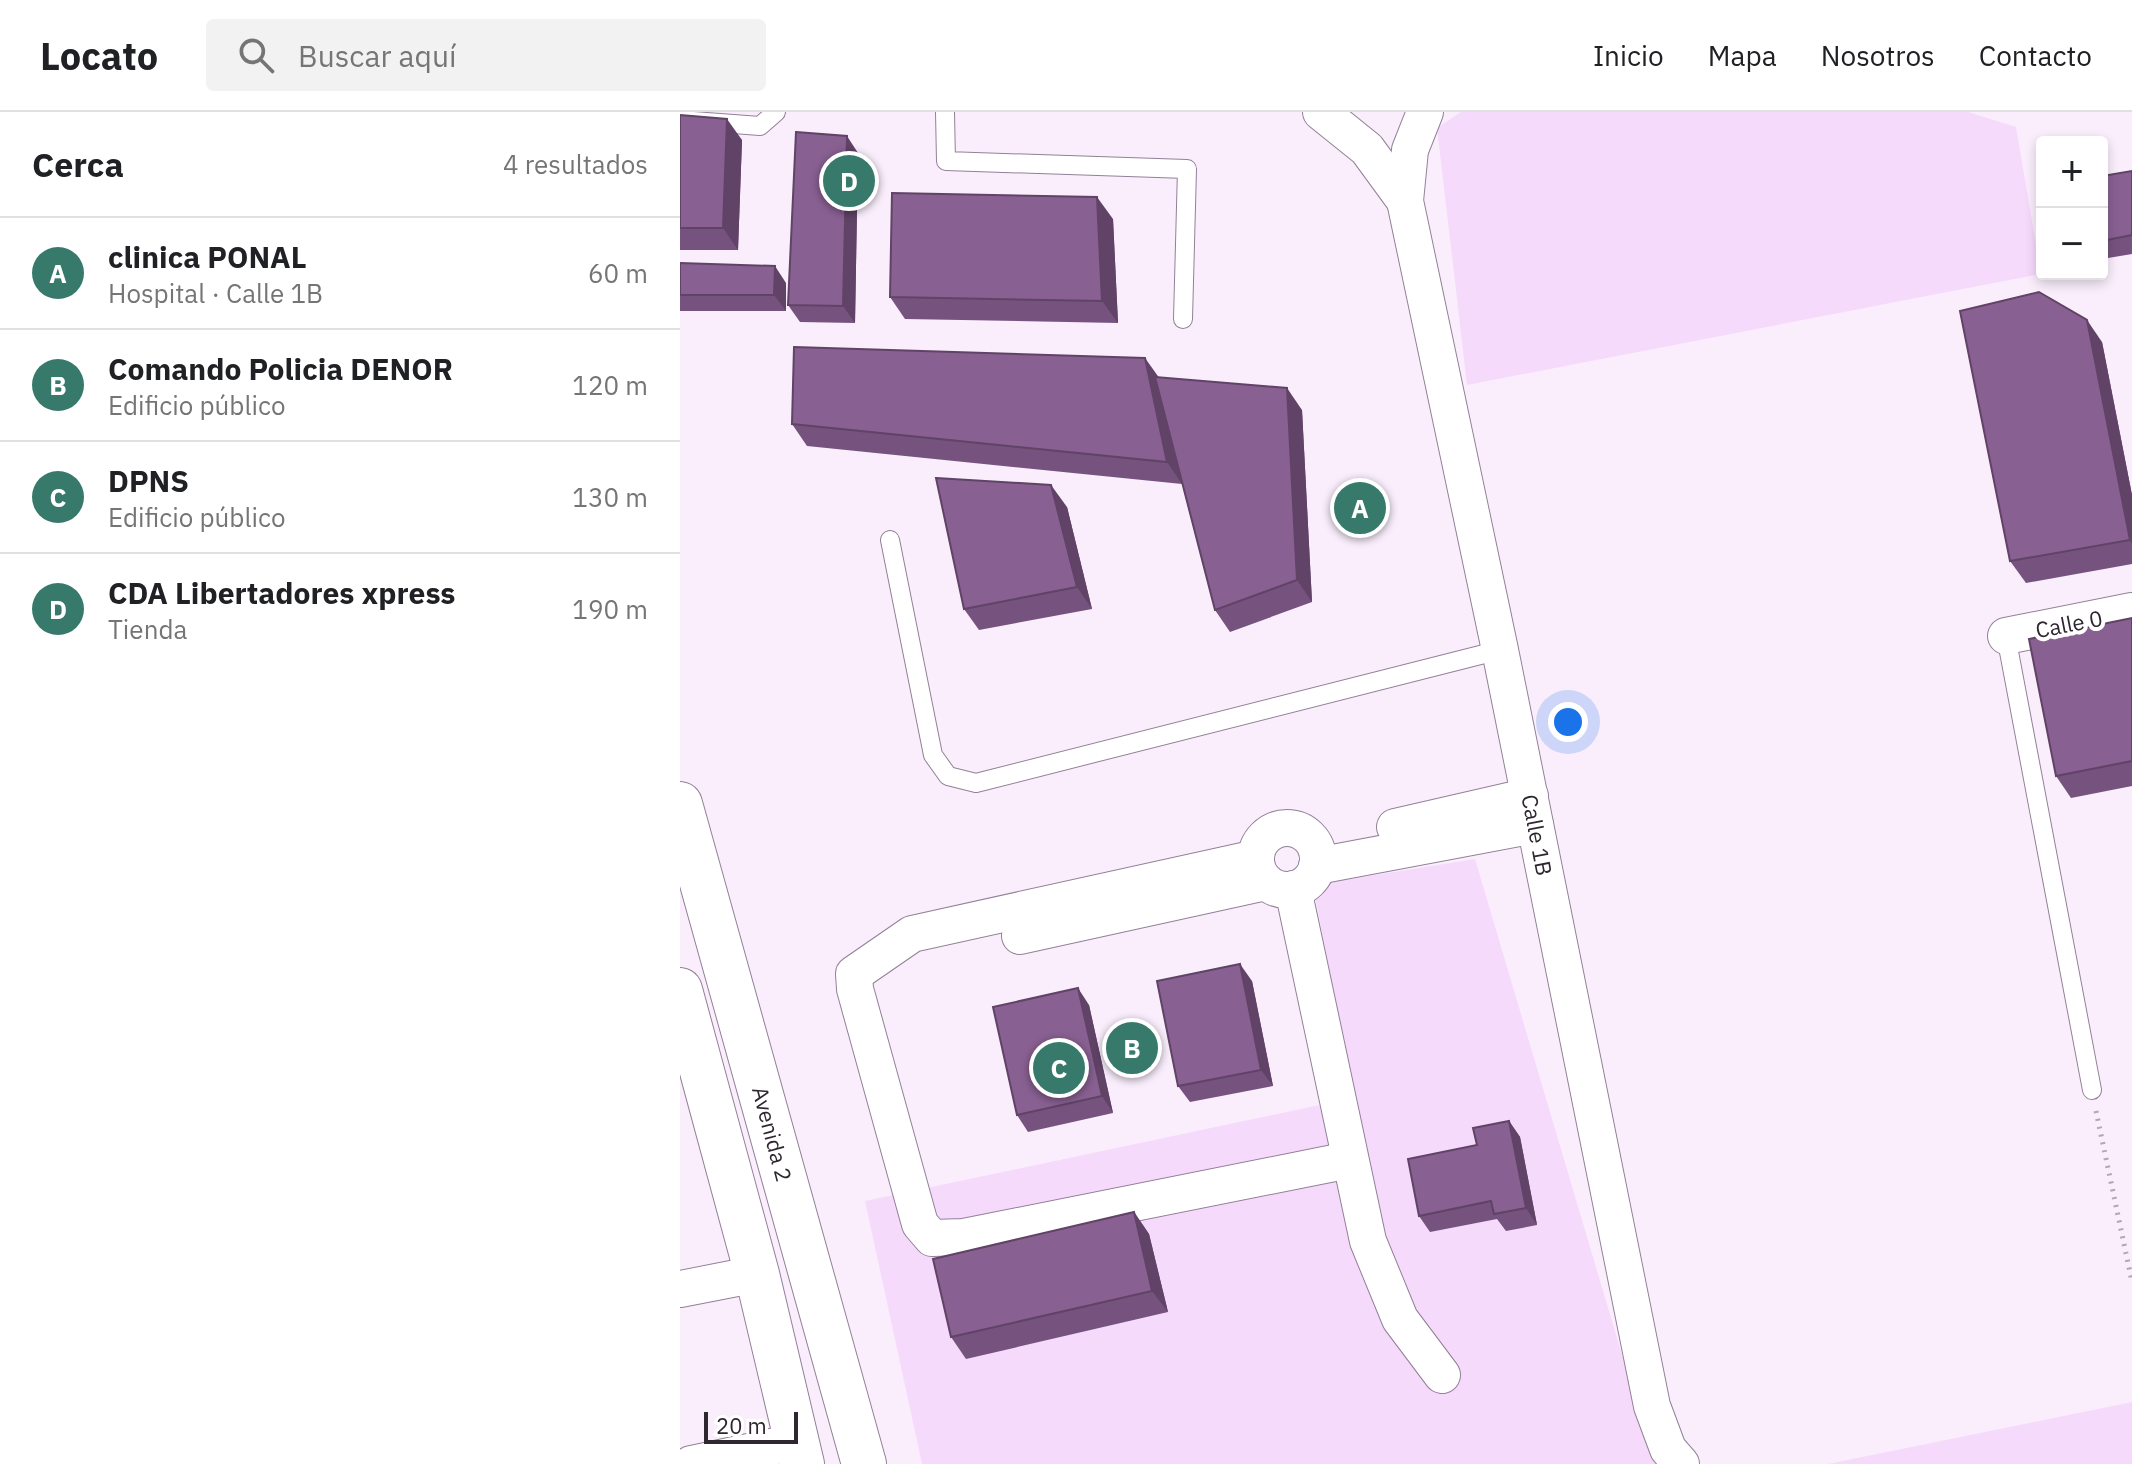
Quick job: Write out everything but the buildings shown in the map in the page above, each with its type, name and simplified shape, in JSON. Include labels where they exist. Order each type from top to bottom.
[{"type":"street","name":"Calle 1B","points":[[1321,112],[1367,149],[1405,201]]},
{"type":"street","name":"Calle 1B","points":[[1425,112],[1410,150],[1405,201],[1500,650],[1652,1406],[1668,1449],[1681,1464]]},
{"type":"street","name":"Calle 0","points":[[2006,636],[2132,611]]},
{"type":"street","name":"Avenida 2","points":[[680,804],[864,1464]]},
{"type":"street","points":[[1349,1160],[964,1237],[932,1238],[920,1224],[855,989],[854,974],[889,951],[922,958],[1532,811]]},
{"type":"street","points":[[1290,868],[1368,1241],[1400,1319],[1442,1375]]},
{"type":"street","points":[[680,990],[695,1100],[757,1274],[798,1453],[691,1464]]},
{"type":"street","points":[[680,1289],[757,1274]]},
{"type":"lane","points":[[680,120],[760,126],[776,112]]},
{"type":"lane","points":[[945,112],[946,161],[1187,169],[1183,319]]},
{"type":"lane","points":[[890,540],[933,755],[948,776],[976,783],[1500,650]]},
{"type":"lane","points":[[2006,636],[2092,1090]]},
{"type":"path","points":[[2092,1090],[2132,1282]]},
{"type":"shaded area","points":[[1461,112],[1968,112],[2016,127],[2036,245],[2036,275],[1467,385],[1437,128]]},
{"type":"shaded area","points":[[1475,859],[1649,1446],[1661,1464],[922,1464],[865,1201],[1353,1098],[1313,885]]},
{"type":"shaded area","points":[[2132,1402],[2132,1464],[1828,1464]]},
{"type":"place","name":"CDA Libertadores xpress","points":[[849,181]]},
{"type":"place","name":"clinica PONAL","points":[[1360,508]]},
{"type":"place","name":"Comando Policia DENOR","points":[[1132,1048]]},
{"type":"place","name":"DPNS","points":[[1059,1068]]}]
